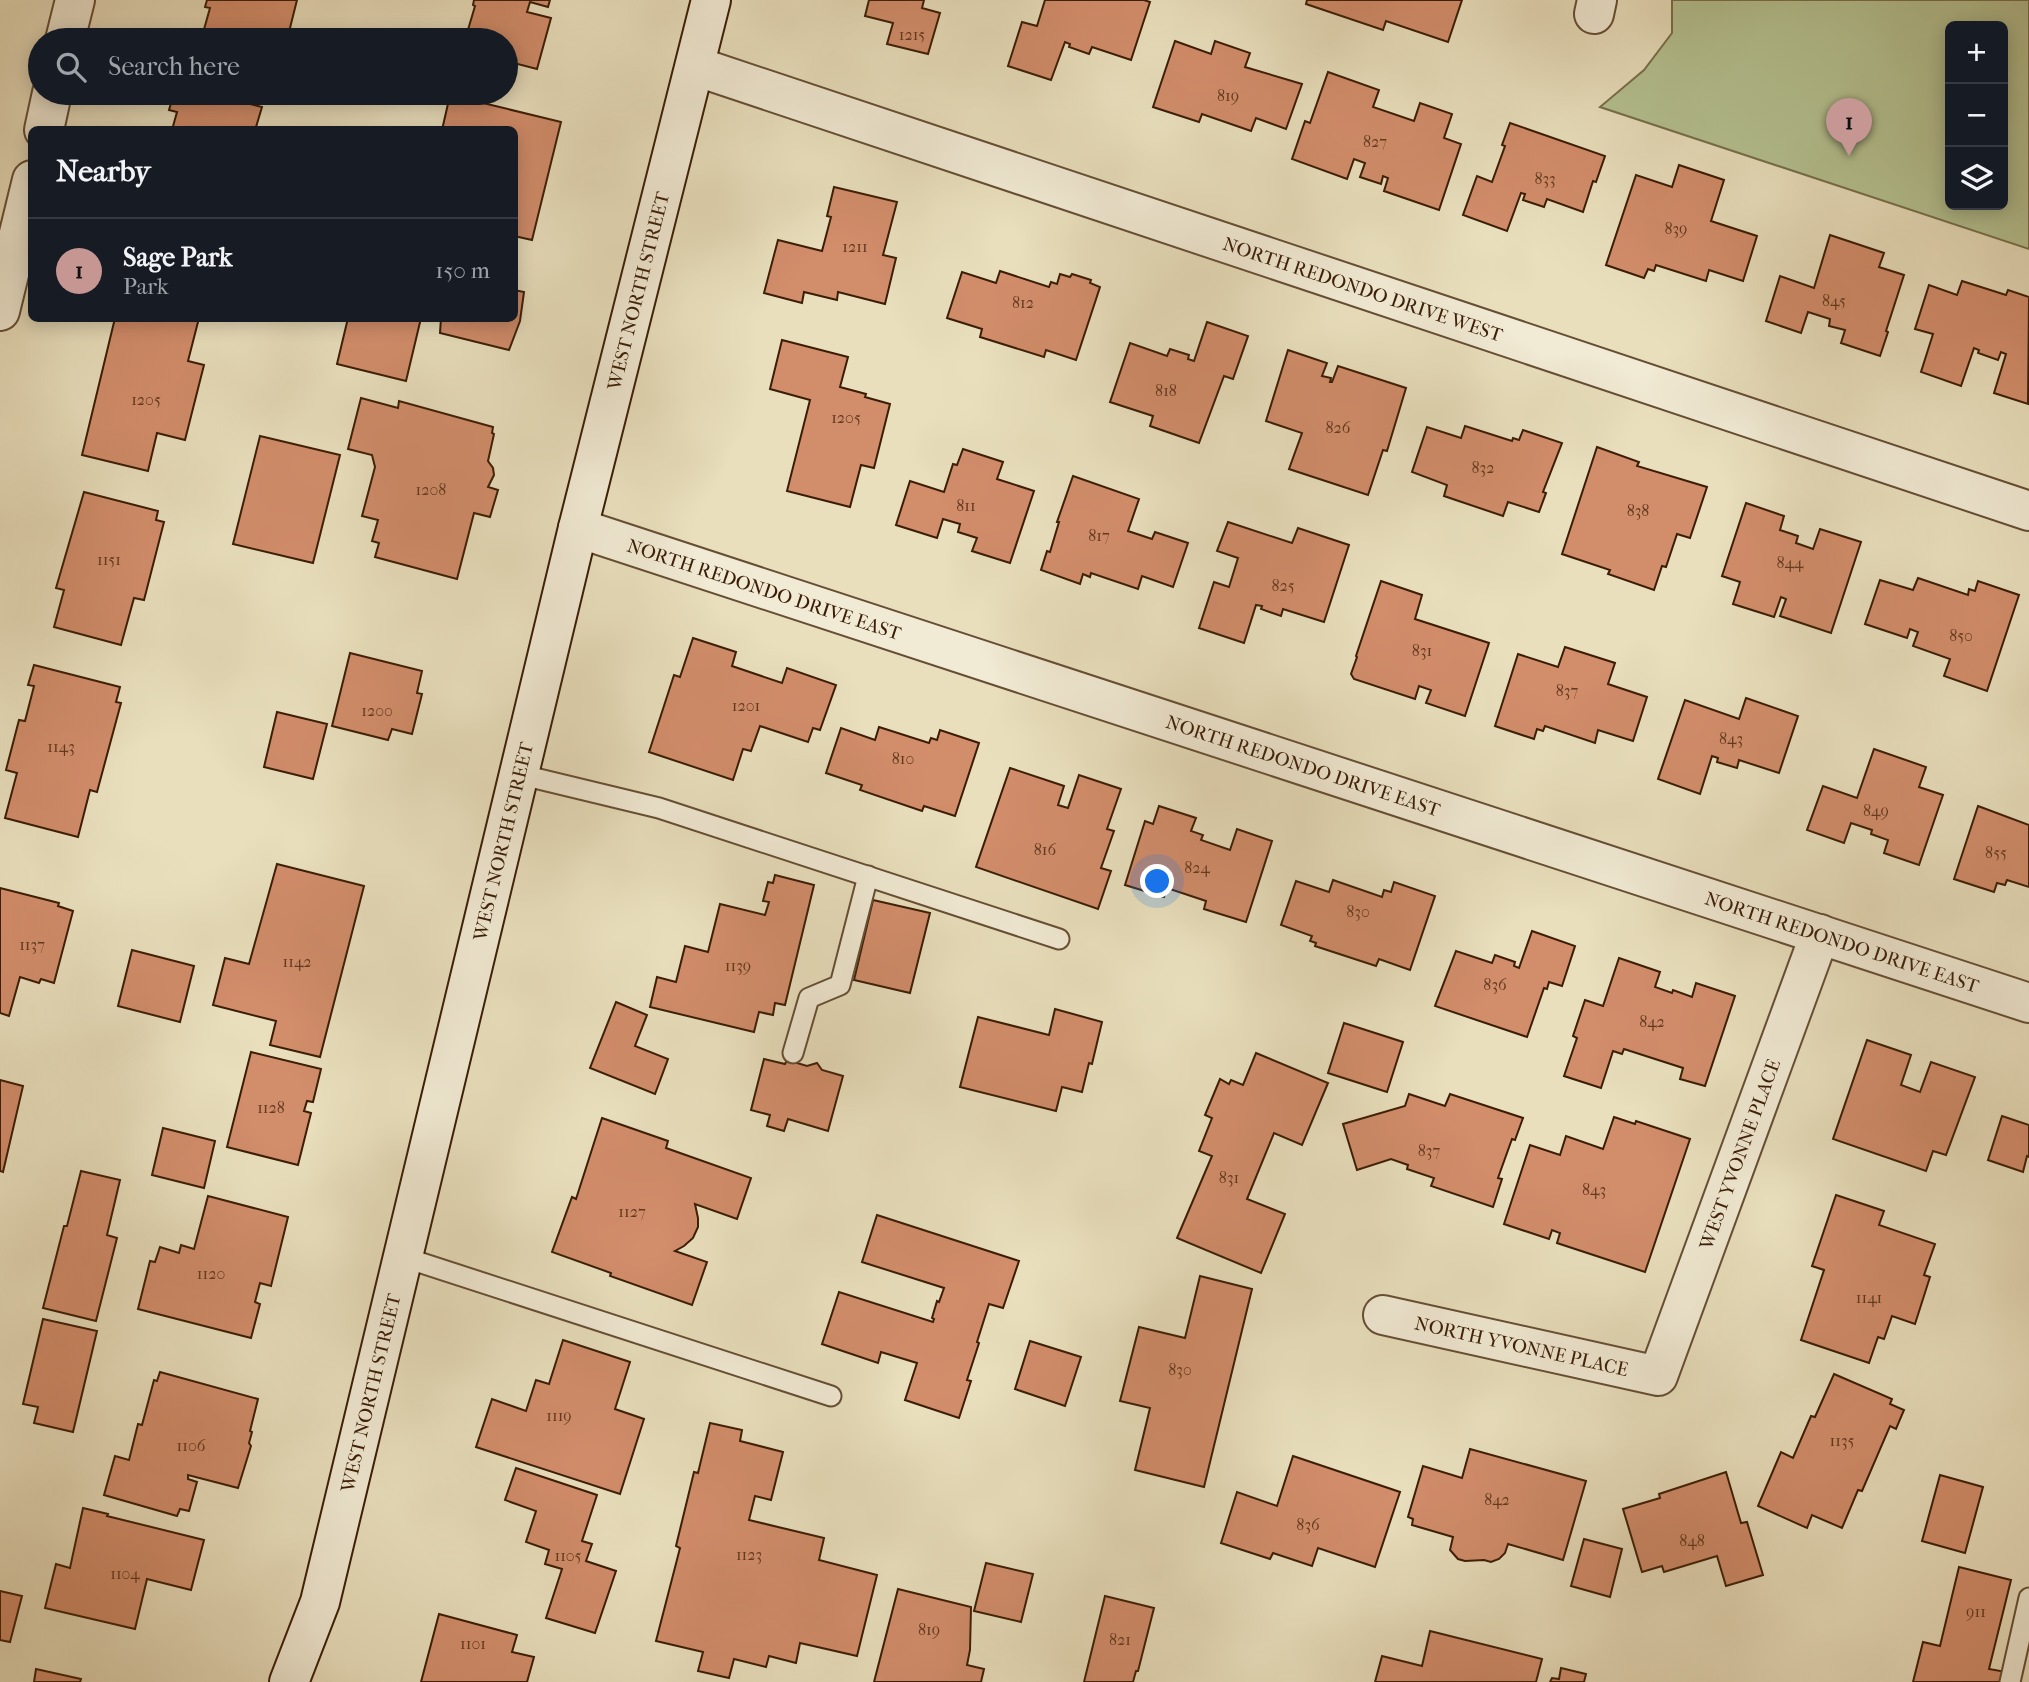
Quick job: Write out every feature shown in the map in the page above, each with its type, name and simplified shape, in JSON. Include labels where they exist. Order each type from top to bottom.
[{"type":"street","points":[[68,28],[75,0]]},
{"type":"street","name":"WEST NORTH STREET","points":[[289,1682],[320,1602],[578,528],[711,0]]},
{"type":"street","name":"NORTH REDONDO DRIVE WEST","points":[[695,66],[2029,511]]},
{"type":"street","points":[[45,126],[49,105]]},
{"type":"street","points":[[0,311],[28,196]]},
{"type":"street","name":"NORTH REDONDO DRIVE EAST","points":[[578,528],[2029,1003]]},
{"type":"street","name":"WEST YVONNE PLACE","points":[[1658,1376],[1820,934]]},
{"type":"street","name":"NORTH YVONNE PLACE","points":[[1383,1315],[1658,1376]]},
{"type":"lane","points":[[518,774],[659,808],[1059,939]]},
{"type":"lane","points":[[793,1053],[809,998],[840,985],[868,876]]},
{"type":"lane","points":[[403,1257],[831,1396]]},
{"type":"lane","points":[[2010,1682],[2029,1598]]},
{"type":"green space","points":[[1672,0],[2029,0],[2029,249],[1600,107],[1644,70],[1672,33]]},
{"type":"building","points":[[207,0],[297,0],[290,28],[204,28],[210,8],[205,7]]},
{"type":"building","points":[[474,0],[550,0],[548,7],[530,2],[527,12],[551,18],[537,69],[518,64],[518,28],[469,28],[475,6]]},
{"type":"building","points":[[869,0],[924,0],[922,8],[940,13],[928,54],[887,44],[893,23],[865,16]]},
{"type":"building","points":[[1045,0],[1150,2],[1131,60],[1092,47],[1089,54],[1069,47],[1070,44],[1065,42],[1051,80],[1008,66],[1022,22],[1037,26]]},
{"type":"building","points":[[1307,0],[1462,0],[1448,42],[1386,21],[1383,30],[1306,4]]},
{"type":"building","points":[[1175,41],[1211,54],[1215,41],[1250,53],[1245,67],[1302,84],[1286,129],[1256,118],[1251,131],[1202,114],[1199,122],[1153,107]]},
{"type":"building","points":[[1328,72],[1379,90],[1373,107],[1414,121],[1420,103],[1452,114],[1444,138],[1461,144],[1439,210],[1384,191],[1388,178],[1383,176],[1381,184],[1360,177],[1365,163],[1354,159],[1347,179],[1292,159],[1305,121],[1310,123]]},
{"type":"building","points":[[170,105],[262,107],[256,126],[173,126],[177,112],[169,110]]},
{"type":"building","points":[[448,105],[491,105],[561,122],[532,240],[518,237],[518,126],[443,126]]},
{"type":"building","points":[[1510,123],[1605,156],[1583,212],[1547,199],[1544,207],[1523,200],[1525,194],[1521,193],[1507,231],[1463,215],[1477,176],[1492,182]]},
{"type":"building","points":[[1679,165],[1724,180],[1711,221],[1757,236],[1743,281],[1709,270],[1706,281],[1656,265],[1654,271],[1648,269],[1644,278],[1606,265],[1636,175],[1672,187]]},
{"type":"building","points":[[834,187],[897,202],[883,255],[896,258],[885,304],[838,292],[837,300],[804,292],[802,303],[764,293],[778,240],[822,251],[831,217],[827,216]]},
{"type":"building","points":[[1830,235],[1884,253],[1879,267],[1904,275],[1880,356],[1841,343],[1845,330],[1829,326],[1830,319],[1808,312],[1801,333],[1766,321],[1780,276],[1814,288]]},
{"type":"building","points":[[1000,271],[1049,287],[1051,282],[1057,284],[1060,274],[1070,277],[1072,274],[1091,280],[1090,283],[1100,287],[1076,360],[1046,350],[1044,357],[980,337],[982,329],[947,318],[962,272],[996,283]]},
{"type":"building","points":[[1962,281],[2006,295],[2008,290],[2029,297],[2028,404],[1994,393],[2006,354],[2001,352],[1998,360],[1978,353],[1979,350],[1974,348],[1961,386],[1921,372],[1933,334],[1915,329],[1929,285],[1957,295]]},
{"type":"building","points":[[518,291],[524,292],[520,321],[509,350],[440,333],[441,322],[518,322]]},
{"type":"building","points":[[114,322],[198,322],[188,361],[204,365],[185,440],[157,433],[148,471],[82,455]]},
{"type":"building","points":[[347,322],[420,322],[406,381],[337,364]]},
{"type":"building","points":[[1207,322],[1248,336],[1233,379],[1224,376],[1199,443],[1150,426],[1153,416],[1110,402],[1130,343],[1167,356],[1170,349],[1189,355],[1188,359],[1194,361]]},
{"type":"building","points":[[782,340],[848,357],[840,387],[890,404],[874,468],[861,465],[850,507],[787,491],[810,400],[770,389]]},
{"type":"building","points":[[1288,350],[1327,363],[1322,376],[1331,378],[1330,382],[1338,366],[1406,388],[1387,451],[1383,450],[1368,495],[1289,469],[1302,433],[1266,421]]},
{"type":"building","points":[[361,398],[398,408],[399,401],[493,427],[488,461],[494,475],[488,487],[498,490],[490,517],[474,513],[457,579],[375,557],[379,543],[372,541],[378,520],[362,516],[375,467],[372,455],[348,449]]},
{"type":"building","points":[[1465,426],[1512,441],[1513,438],[1519,440],[1523,430],[1562,443],[1543,492],[1546,493],[1539,512],[1508,502],[1503,516],[1444,496],[1447,485],[1412,472],[1427,427],[1461,438]]},
{"type":"building","points":[[260,436],[340,455],[313,563],[233,544]]},
{"type":"building","points":[[1597,447],[1639,462],[1637,466],[1707,487],[1690,538],[1677,534],[1666,567],[1662,566],[1654,590],[1608,574],[1610,570],[1562,554]]},
{"type":"building","points":[[963,449],[1003,462],[997,479],[1034,491],[1010,563],[972,551],[977,538],[958,532],[960,524],[943,519],[937,538],[896,525],[910,481],[944,492],[953,464],[957,465]]},
{"type":"building","points":[[1073,476],[1139,499],[1128,531],[1152,539],[1155,532],[1188,543],[1173,587],[1142,576],[1138,589],[1091,573],[1090,577],[1083,574],[1080,584],[1041,570],[1047,551],[1050,552]]},
{"type":"building","points":[[84,492],[158,511],[156,520],[164,522],[144,600],[134,598],[121,645],[54,627],[64,590],[56,588]]},
{"type":"building","points":[[1746,503],[1784,516],[1780,530],[1798,536],[1796,543],[1813,549],[1820,529],[1861,542],[1831,633],[1780,616],[1786,599],[1781,597],[1774,617],[1733,604],[1740,582],[1722,576]]},
{"type":"building","points":[[1228,522],[1292,543],[1298,528],[1349,545],[1324,622],[1283,609],[1281,616],[1256,605],[1244,643],[1199,628],[1214,582],[1229,587],[1238,558],[1217,551]]},
{"type":"building","points":[[1918,578],[1968,595],[1969,589],[1975,591],[1978,581],[2019,595],[1987,691],[1944,676],[1950,659],[1913,646],[1918,632],[1910,629],[1907,638],[1865,624],[1880,580],[1913,590]]},
{"type":"building","points":[[1381,581],[1422,595],[1415,619],[1489,643],[1465,716],[1426,703],[1431,690],[1419,686],[1415,699],[1354,679],[1351,674]]},
{"type":"building","points":[[693,638],[736,652],[732,666],[782,683],[787,668],[836,685],[820,730],[813,728],[808,742],[760,726],[751,751],[743,749],[733,780],[649,752],[674,675],[680,677]]},
{"type":"building","points":[[1565,647],[1615,663],[1608,684],[1647,697],[1633,741],[1598,730],[1595,743],[1545,726],[1543,731],[1537,729],[1534,739],[1495,726],[1518,654],[1558,667]]},
{"type":"building","points":[[350,653],[422,671],[417,693],[422,694],[412,734],[392,729],[388,740],[332,726]]},
{"type":"building","points":[[34,665],[120,687],[116,702],[121,703],[97,792],[90,790],[78,837],[5,818],[17,773],[6,770],[19,720],[25,721],[34,686],[28,685]]},
{"type":"building","points":[[1746,698],[1798,716],[1779,773],[1739,760],[1737,768],[1717,762],[1718,758],[1712,756],[1700,794],[1658,779],[1685,700],[1739,719]]},
{"type":"building","points":[[277,712],[327,724],[313,779],[264,767]]},
{"type":"building","points":[[879,727],[929,743],[931,738],[937,740],[940,730],[979,743],[955,816],[924,806],[922,811],[860,790],[862,785],[826,773],[841,728],[875,740]]},
{"type":"building","points":[[1874,749],[1926,767],[1919,787],[1943,795],[1919,865],[1884,853],[1888,840],[1871,834],[1872,830],[1851,823],[1844,843],[1807,830],[1823,786],[1857,798]]},
{"type":"building","points":[[1010,768],[1064,786],[1058,805],[1068,808],[1079,775],[1121,789],[1107,829],[1114,831],[1101,868],[1111,871],[1098,909],[976,867]]},
{"type":"building","points":[[1159,806],[1196,818],[1191,831],[1203,835],[1201,840],[1230,850],[1237,829],[1272,841],[1246,922],[1204,909],[1206,901],[1167,888],[1164,897],[1125,885],[1145,821],[1153,824]]},
{"type":"building","points":[[1978,806],[2029,825],[2029,887],[2007,880],[2005,885],[1997,883],[1994,892],[1954,879]]},
{"type":"building","points":[[277,864],[364,886],[320,1057],[270,1045],[276,1021],[213,1005],[225,958],[249,964]]},
{"type":"building","points":[[775,875],[814,885],[785,1005],[775,1003],[773,1015],[759,1012],[754,1032],[650,1007],[657,977],[676,982],[685,946],[708,952],[720,904],[765,915],[769,902],[763,901],[768,882],[773,883]]},
{"type":"building","points":[[1333,880],[1382,897],[1384,890],[1391,892],[1394,882],[1435,896],[1410,970],[1379,959],[1376,966],[1315,946],[1316,943],[1310,941],[1312,936],[1281,925],[1296,881],[1329,892]]},
{"type":"building","points":[[0,888],[59,903],[58,906],[73,911],[54,983],[41,979],[39,983],[20,977],[9,1016],[0,1013]]},
{"type":"building","points":[[873,900],[930,913],[910,993],[854,980]]},
{"type":"building","points":[[1532,931],[1575,946],[1562,986],[1549,982],[1547,989],[1544,988],[1527,1037],[1435,1006],[1456,951],[1492,963],[1495,955],[1515,962],[1514,966],[1519,968]]},
{"type":"building","points":[[132,950],[194,966],[180,1022],[118,1006]]},
{"type":"building","points":[[1619,958],[1660,972],[1655,987],[1672,993],[1673,990],[1692,997],[1696,983],[1735,996],[1705,1086],[1680,1079],[1683,1068],[1624,1049],[1622,1054],[1613,1051],[1601,1088],[1564,1076],[1577,1038],[1573,1036],[1585,1000],[1603,1006]]},
{"type":"building","points":[[616,1002],[647,1015],[635,1046],[668,1059],[655,1094],[590,1068]]},
{"type":"building","points":[[1055,1009],[1102,1022],[1082,1092],[1062,1087],[1056,1111],[960,1087],[978,1017],[1049,1035]]},
{"type":"building","points":[[1344,1023],[1403,1042],[1387,1092],[1328,1073]]},
{"type":"building","points":[[1867,1040],[1911,1055],[1901,1085],[1920,1092],[1931,1062],[1975,1077],[1946,1155],[1933,1151],[1926,1171],[1833,1139]]},
{"type":"building","points":[[251,1052],[321,1069],[313,1102],[307,1101],[304,1111],[311,1113],[298,1165],[227,1147]]},
{"type":"building","points":[[1256,1053],[1328,1083],[1302,1145],[1274,1133],[1247,1199],[1285,1214],[1261,1273],[1177,1238],[1212,1156],[1199,1151],[1212,1118],[1205,1115],[1220,1079],[1229,1084],[1231,1080],[1243,1085]]},
{"type":"building","points":[[764,1059],[785,1064],[787,1060],[807,1066],[817,1063],[822,1070],[843,1076],[828,1131],[788,1119],[784,1131],[767,1126],[770,1115],[751,1110]]},
{"type":"building","points":[[0,1080],[23,1086],[3,1172],[0,1171]]},
{"type":"building","points":[[1409,1094],[1445,1106],[1450,1094],[1523,1118],[1498,1178],[1502,1179],[1493,1207],[1431,1186],[1434,1178],[1407,1169],[1408,1165],[1391,1159],[1357,1170],[1343,1124],[1405,1106]]},
{"type":"building","points":[[2002,1116],[2029,1125],[2029,1157],[2027,1156],[2023,1172],[1988,1160]]},
{"type":"building","points":[[1614,1117],[1635,1124],[1636,1121],[1690,1139],[1645,1272],[1557,1243],[1560,1233],[1552,1230],[1549,1239],[1504,1224],[1530,1145],[1560,1155],[1566,1136],[1603,1149]]},
{"type":"building","points":[[602,1118],[668,1141],[666,1148],[751,1178],[737,1219],[695,1204],[698,1227],[693,1238],[675,1251],[707,1262],[692,1305],[552,1252],[572,1197],[576,1199]]},
{"type":"building","points":[[163,1128],[215,1141],[204,1188],[152,1175]]},
{"type":"building","points":[[81,1171],[120,1180],[107,1235],[117,1238],[96,1321],[43,1308]]},
{"type":"building","points":[[1836,1195],[1884,1211],[1879,1225],[1935,1244],[1924,1275],[1930,1277],[1915,1324],[1892,1316],[1884,1339],[1878,1337],[1869,1363],[1801,1340],[1824,1270],[1812,1266]]},
{"type":"building","points":[[208,1196],[288,1217],[271,1286],[260,1283],[255,1302],[260,1304],[251,1338],[138,1309],[150,1261],[155,1262],[160,1247],[179,1253],[181,1245],[194,1249]]},
{"type":"building","points":[[877,1215],[1019,1261],[1003,1308],[989,1304],[967,1380],[971,1381],[959,1418],[905,1400],[917,1363],[881,1352],[878,1363],[822,1344],[839,1292],[933,1322],[937,1301],[939,1302],[944,1288],[862,1262]]},
{"type":"building","points":[[1200,1276],[1252,1289],[1204,1487],[1135,1470],[1150,1408],[1120,1401],[1139,1327],[1185,1338]]},
{"type":"building","points":[[43,1319],[97,1331],[73,1432],[34,1423],[38,1407],[23,1404]]},
{"type":"building","points":[[563,1340],[630,1362],[615,1409],[644,1419],[620,1494],[476,1447],[492,1399],[526,1411],[536,1380],[549,1384]]},
{"type":"building","points":[[1030,1341],[1081,1357],[1065,1406],[1015,1389]]},
{"type":"building","points":[[160,1372],[258,1399],[250,1431],[251,1446],[238,1488],[188,1475],[188,1479],[197,1482],[189,1511],[180,1509],[177,1516],[104,1495],[115,1456],[129,1460],[138,1424],[142,1425],[154,1380],[157,1381]]},
{"type":"building","points":[[1834,1374],[1892,1399],[1890,1404],[1904,1410],[1896,1429],[1890,1426],[1862,1491],[1858,1490],[1842,1528],[1812,1515],[1807,1528],[1758,1506],[1781,1452],[1793,1458],[1811,1416],[1815,1417]]},
{"type":"building","points":[[710,1423],[742,1430],[740,1441],[783,1452],[771,1500],[755,1496],[749,1520],[824,1538],[819,1560],[877,1575],[857,1656],[800,1643],[796,1663],[769,1656],[766,1667],[734,1659],[729,1678],[698,1671],[703,1652],[656,1641],[680,1548],[676,1546],[694,1472],[698,1473]]},
{"type":"building","points":[[1470,1449],[1586,1481],[1563,1560],[1508,1544],[1499,1559],[1491,1562],[1465,1561],[1458,1559],[1450,1550],[1453,1537],[1412,1525],[1413,1519],[1408,1517],[1423,1466],[1462,1478]]},
{"type":"building","points":[[1293,1456],[1400,1492],[1375,1567],[1318,1548],[1312,1566],[1273,1553],[1270,1559],[1221,1543],[1237,1492],[1277,1506]]},
{"type":"building","points":[[516,1468],[597,1495],[582,1541],[592,1544],[586,1561],[616,1571],[595,1633],[546,1618],[562,1569],[545,1564],[549,1550],[526,1542],[536,1511],[505,1500]]},
{"type":"building","points":[[1726,1472],[1741,1523],[1747,1522],[1763,1575],[1726,1586],[1717,1556],[1664,1572],[1662,1566],[1642,1572],[1623,1509],[1660,1498],[1659,1494]]},
{"type":"building","points":[[1940,1475],[1983,1487],[1965,1553],[1922,1541]]},
{"type":"building","points":[[83,1508],[204,1540],[191,1590],[147,1579],[135,1629],[45,1608],[56,1564],[70,1568]]},
{"type":"building","points":[[1584,1539],[1622,1549],[1610,1597],[1571,1586]]},
{"type":"building","points":[[986,1563],[1033,1574],[1021,1622],[974,1611]]},
{"type":"building","points":[[1959,1567],[2011,1580],[1989,1669],[2006,1672],[2003,1682],[1913,1682],[1923,1642],[1940,1646]]},
{"type":"building","points":[[898,1589],[971,1607],[967,1665],[984,1669],[981,1682],[874,1682]]},
{"type":"building","points":[[0,1591],[22,1596],[10,1642],[0,1640]]},
{"type":"building","points":[[1105,1596],[1154,1608],[1133,1682],[1084,1682]]},
{"type":"building","points":[[439,1614],[517,1635],[512,1652],[534,1657],[527,1682],[421,1682]]},
{"type":"building","points":[[1430,1631],[1542,1659],[1536,1682],[1375,1682],[1382,1656],[1422,1666]]},
{"type":"building","points":[[1561,1668],[1586,1674],[1584,1682],[1550,1682],[1552,1678],[1559,1679]]},
{"type":"building","points":[[36,1669],[81,1679],[80,1682],[34,1682]]},
{"type":"place","name":"Sage Park","points":[[1849,156]]}]
